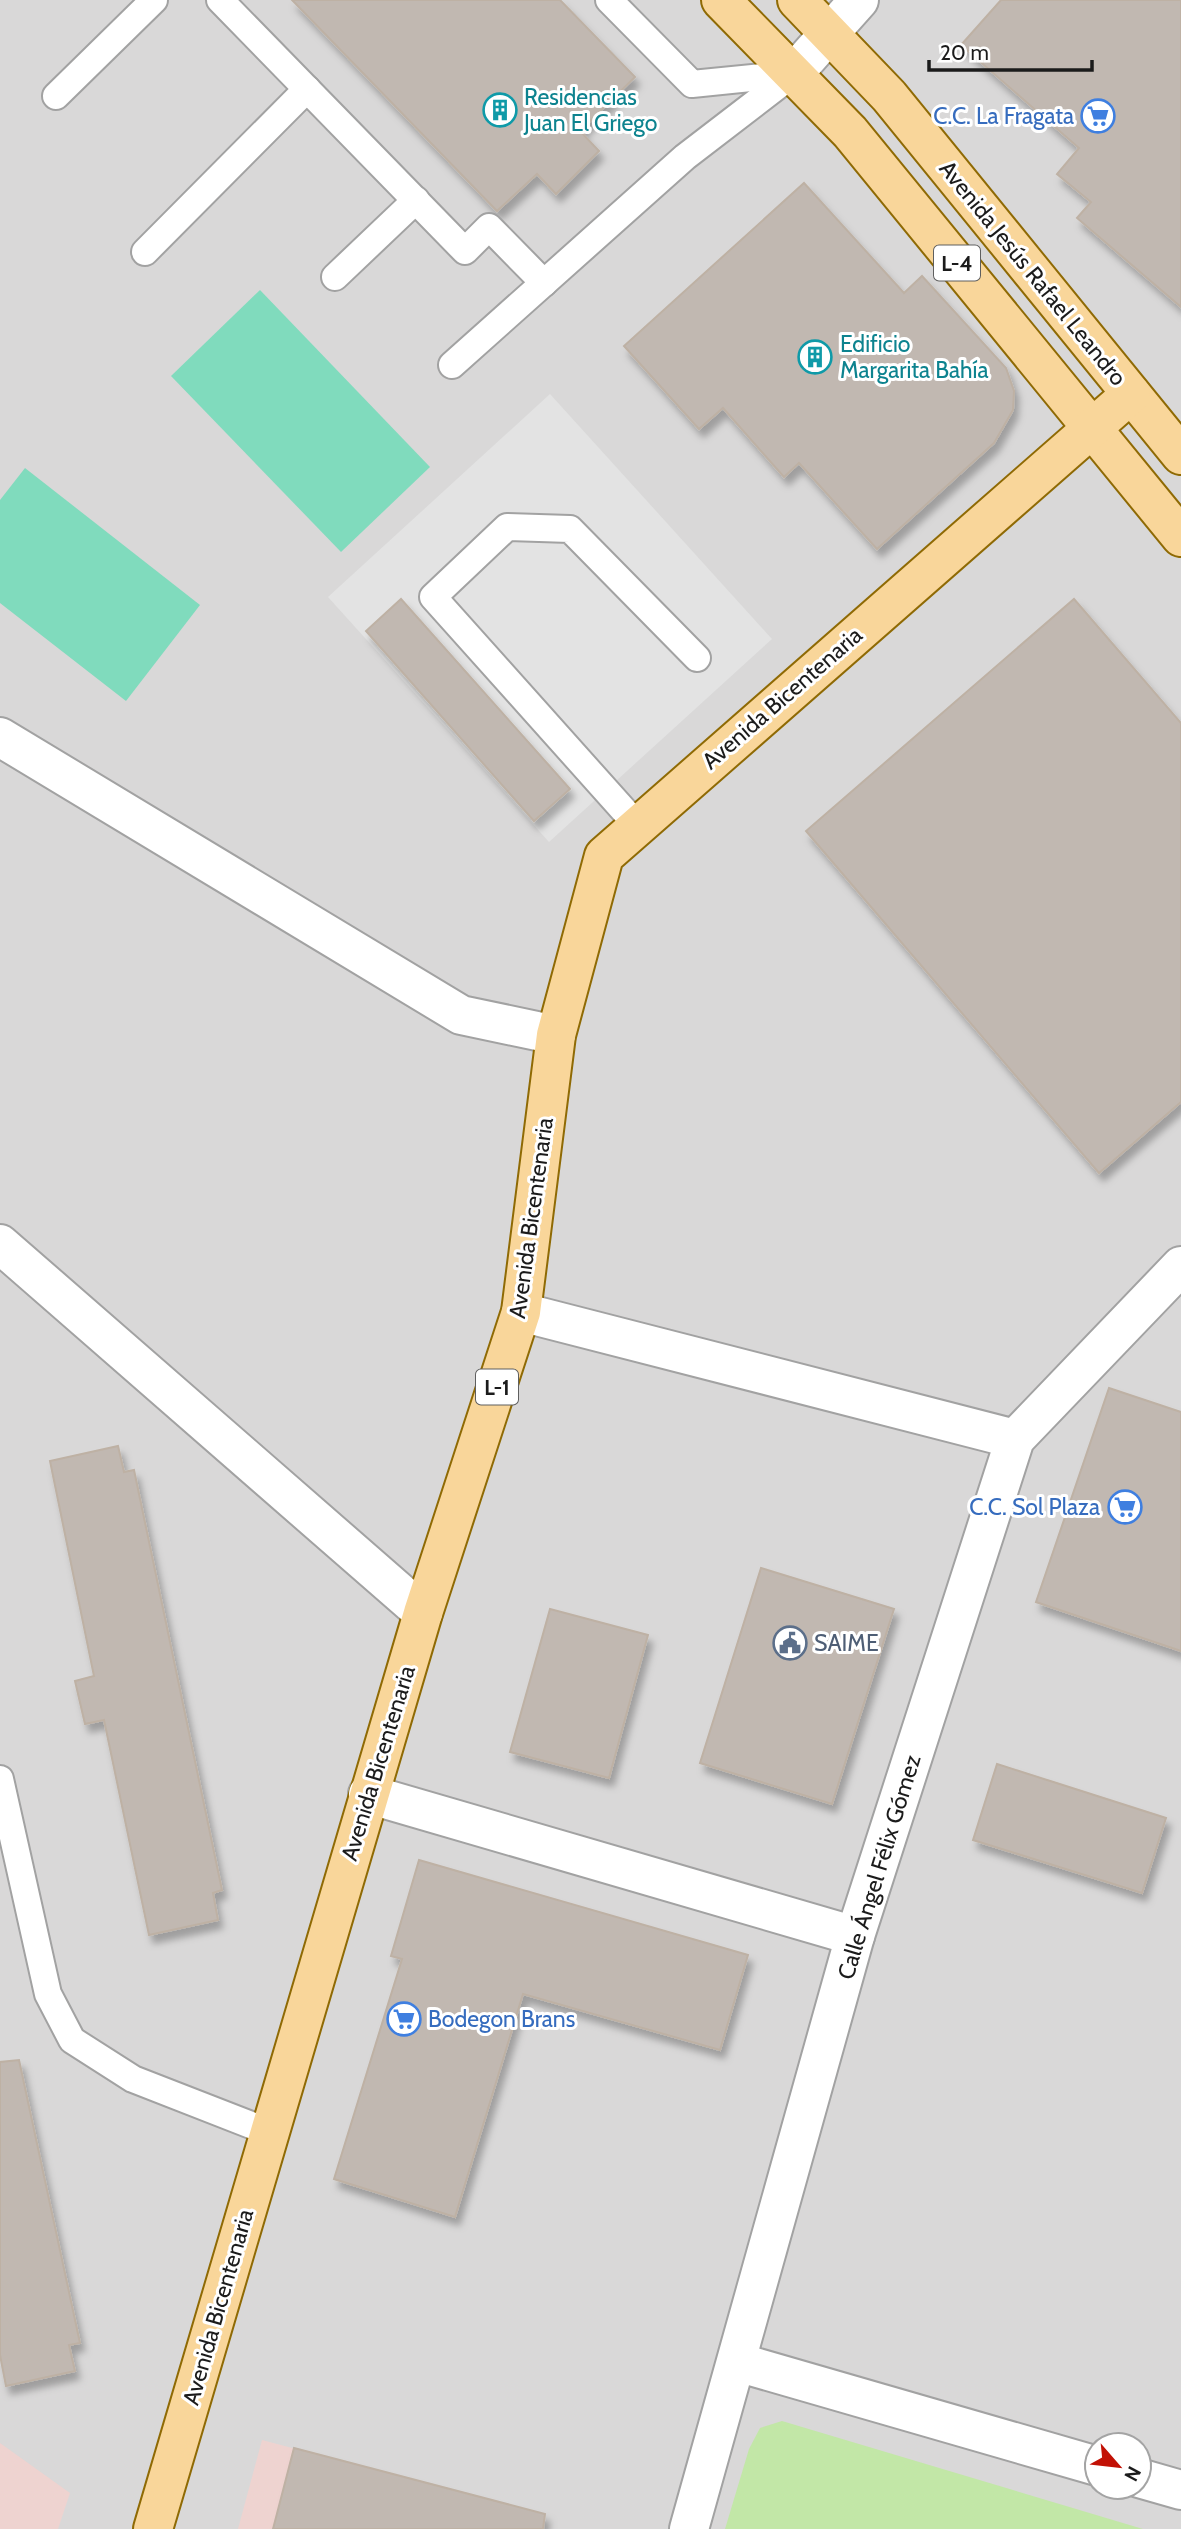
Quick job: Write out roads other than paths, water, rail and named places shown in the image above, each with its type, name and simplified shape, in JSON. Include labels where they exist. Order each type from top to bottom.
[{"type":"main road","name":"L-4","points":[[721,0],[850,132],[1181,537]]},
{"type":"main road","name":"Avenida Jesús Rafael Leandro","points":[[797,0],[889,96],[1181,455]]},
{"type":"main road","name":"Avenida Bicentenaria","points":[[153,2529],[423,1613],[521,1312],[556,1035],[604,856],[1131,394]]},
{"type":"street","points":[[793,74],[859,0]]},
{"type":"street","points":[[0,737],[461,1015],[556,1035]]},
{"type":"street","points":[[0,1244],[423,1613]]},
{"type":"street","name":"Calle Ángel Félix Gómez","points":[[689,2529],[855,1936],[1015,1439],[1181,1266]]},
{"type":"street","points":[[521,1312],[1015,1439]]},
{"type":"street","points":[[369,1794],[855,1936]]},
{"type":"street","points":[[737,2362],[1083,2462]]},
{"type":"street","points":[[1153,2482],[1181,2490]]},
{"type":"lane","points":[[56,96],[153,0]]},
{"type":"lane","points":[[220,0],[465,251],[489,227],[544,283]]},
{"type":"lane","points":[[609,0],[692,84],[793,74]]},
{"type":"lane","points":[[452,365],[685,157],[793,74]]},
{"type":"lane","points":[[145,252],[307,89]]},
{"type":"lane","points":[[335,277],[416,200]]},
{"type":"lane","points":[[637,825],[433,597],[507,527],[570,529],[697,658]]},
{"type":"lane","points":[[0,1779],[47,1994],[72,2040],[133,2079],[269,2132]]},
{"type":"place","name":"Residencias Juan El Griego","points":[[500,110]]},
{"type":"place","name":"C.C. La Fragata","points":[[1098,116]]},
{"type":"place","name":"Edificio Margarita Bahía","points":[[815,357]]},
{"type":"place","name":"C.C. Sol Plaza","points":[[1125,1507]]},
{"type":"place","name":"SAIME","points":[[790,1643]]},
{"type":"place","name":"Bodegon Brans","points":[[404,2019]]}]
